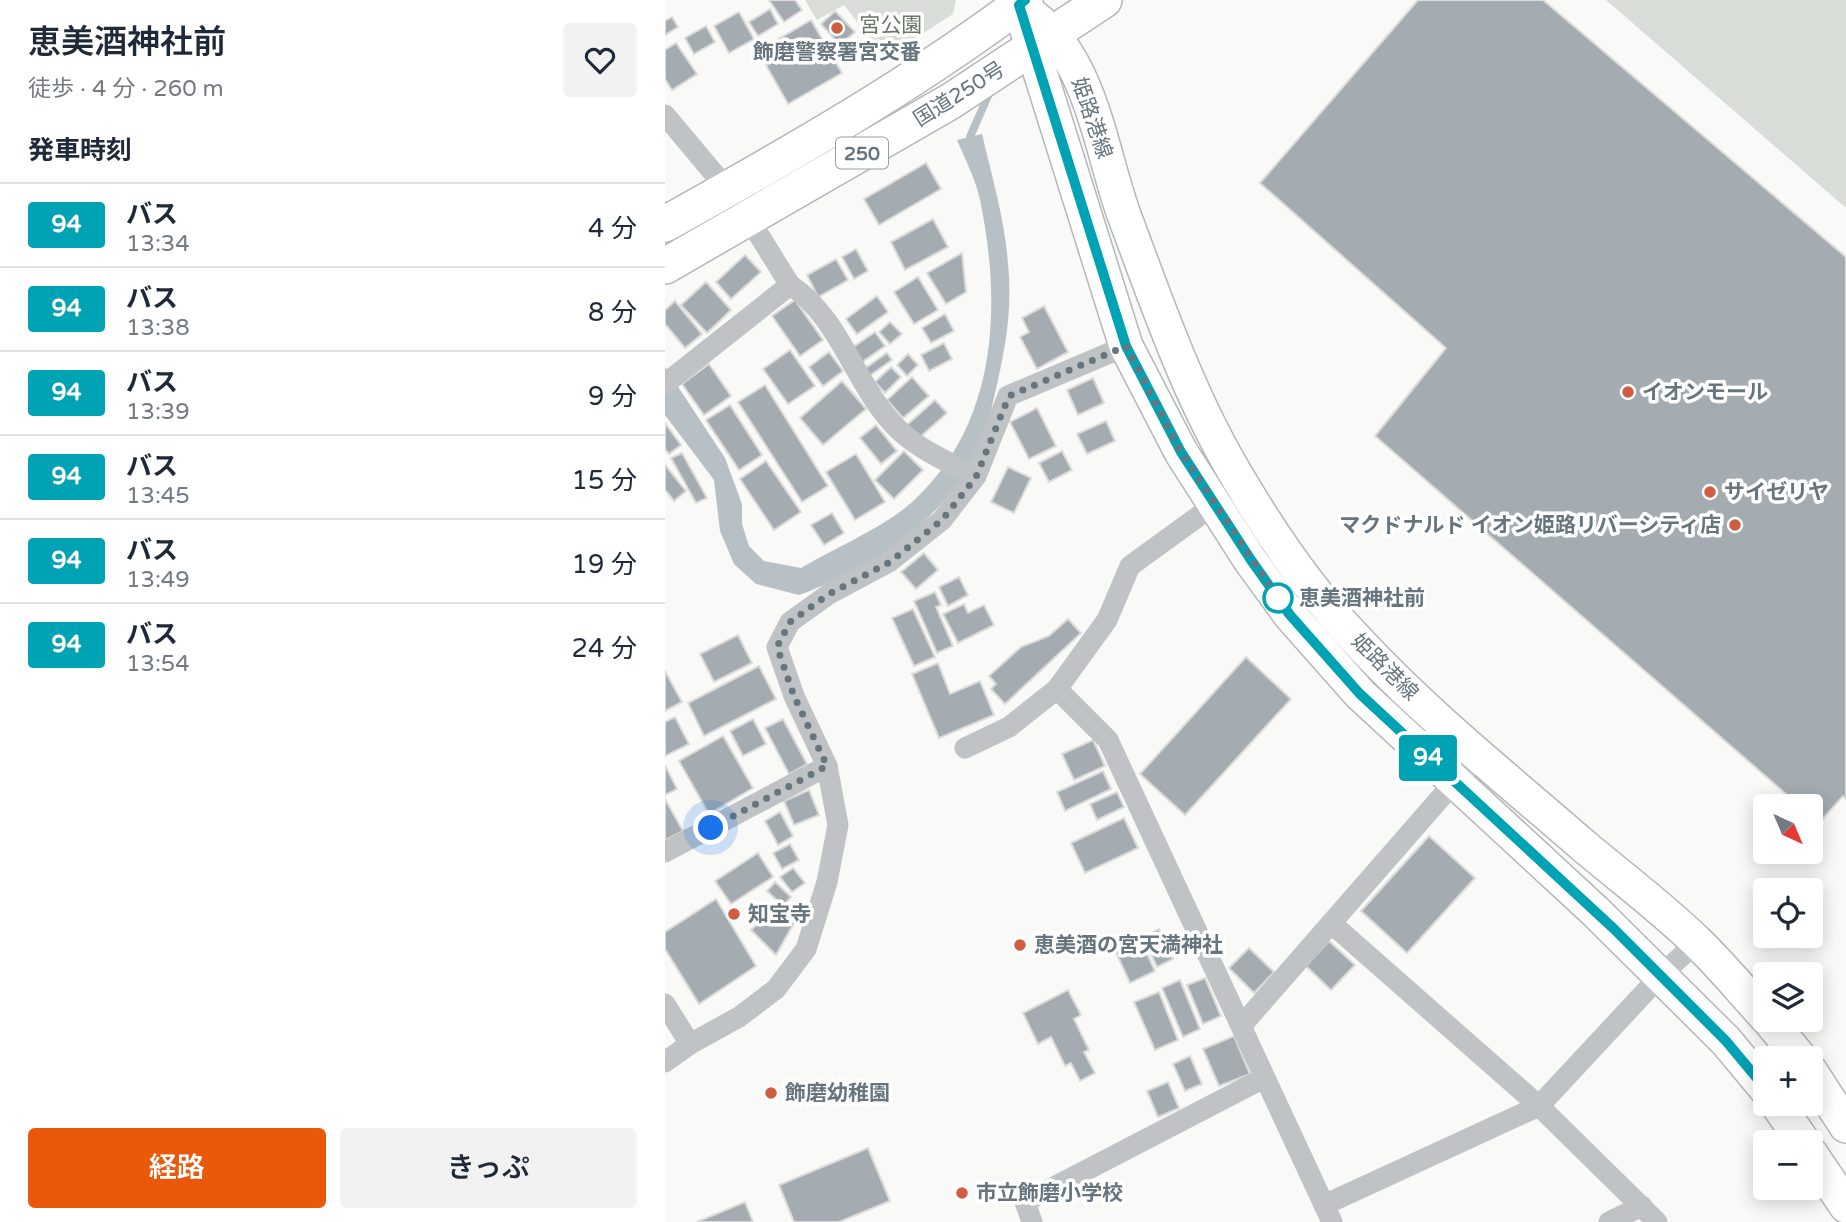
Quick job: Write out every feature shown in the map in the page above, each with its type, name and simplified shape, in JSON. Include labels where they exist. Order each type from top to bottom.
[{"type":"highway","name":"国道250号","points":[[665,266],[951,101],[1104,0]]},
{"type":"highway","name":"国道250号","points":[[665,224],[960,50],[1022,3]]},
{"type":"main road","name":"姫路港線","points":[[1022,3],[1043,40],[1126,346],[1181,452],[1214,505],[1290,615],[1360,694],[1661,975],[1726,1041],[1753,1073]]},
{"type":"main road","name":"姫路港線","points":[[1043,40],[1079,75],[1122,208],[1175,350],[1238,480],[1279,540],[1353,637],[1478,755],[1697,942],[1753,1004]]},
{"type":"main road","name":"姫路港線","points":[[1778,1032],[1790,1046]]},
{"type":"main road","points":[[1823,1091],[1846,1126]]},
{"type":"main road","points":[[1823,1172],[1846,1206]]},
{"type":"street","points":[[665,115],[727,189]]},
{"type":"street","points":[[749,219],[790,285],[809,301],[873,397],[900,431],[933,454],[976,477]]},
{"type":"street","points":[[672,378],[790,285]]},
{"type":"street","points":[[665,1062],[690,1044],[739,1017],[776,989],[806,949],[827,882],[838,824],[827,766],[794,696],[777,647],[790,622],[829,594],[890,562],[942,520],[976,477],[1009,396],[1126,346]]},
{"type":"street","points":[[965,748],[1009,727],[1058,689],[1107,620],[1130,566],[1214,505]]},
{"type":"street","points":[[1058,689],[1108,740],[1243,1024],[1264,1078],[1328,1213],[1539,1106],[1661,975],[1697,942]]},
{"type":"street","points":[[1243,1024],[1478,755]]},
{"type":"street","points":[[665,852],[827,766]]},
{"type":"street","points":[[1331,923],[1539,1106],[1657,1222]]},
{"type":"street","points":[[665,1004],[690,1044]]},
{"type":"street","points":[[1032,1222],[1025,1202],[1264,1078]]},
{"type":"street","points":[[1609,1222],[1642,1206]]},
{"type":"green space","name":"宮公園","points":[[805,0],[956,0],[953,14],[885,58],[844,5],[817,20]]},
{"type":"green space","points":[[1606,0],[1846,0],[1846,208]]},
{"type":"shaded area","points":[[982,134],[1004,231],[1009,309],[998,380],[986,429],[975,456],[942,503],[922,523],[876,558],[799,595],[756,584],[734,564],[720,531],[714,480],[665,415],[665,367],[725,458],[742,504],[742,524],[749,546],[764,561],[801,568],[900,512],[940,472],[962,438],[977,401],[986,362],[991,322],[987,240],[978,192],[957,140]]},
{"type":"building","points":[[769,0],[795,0],[802,10],[784,22]]},
{"type":"building","name":"イオンモール","points":[[1418,0],[1543,0],[1846,257],[1846,799],[1843,796],[1823,818],[1823,794],[1786,794],[1375,436],[1446,348],[1260,183]]},
{"type":"building","points":[[770,9],[778,24],[758,36],[749,22]]},
{"type":"building","points":[[835,11],[855,32],[840,45],[821,24]]},
{"type":"building","points":[[739,12],[754,39],[729,53],[714,26]]},
{"type":"building","points":[[672,17],[678,27],[665,35],[665,21]]},
{"type":"building","points":[[811,20],[842,73],[788,104],[758,51]]},
{"type":"building","points":[[706,26],[715,42],[694,54],[685,38]]},
{"type":"building","points":[[676,43],[697,74],[672,90],[665,79],[665,50]]},
{"type":"building","points":[[926,163],[941,189],[879,225],[864,199]]},
{"type":"building","points":[[933,219],[948,247],[905,270],[891,242]]},
{"type":"building","points":[[856,249],[868,271],[854,279],[842,257]]},
{"type":"building","points":[[962,253],[966,292],[946,304],[927,273]]},
{"type":"building","points":[[745,255],[761,272],[731,299],[716,282]]},
{"type":"building","points":[[836,259],[848,280],[818,297],[807,275]]},
{"type":"building","points":[[918,277],[938,310],[914,324],[894,292]]},
{"type":"building","points":[[706,282],[731,310],[707,333],[681,305]]},
{"type":"building","points":[[877,296],[888,312],[857,334],[846,319]]},
{"type":"building","points":[[795,300],[823,340],[800,356],[772,316]]},
{"type":"building","points":[[675,301],[702,334],[685,348],[665,324],[665,310]]},
{"type":"building","points":[[1044,306],[1068,352],[1037,369],[1020,337],[1029,332],[1022,318]]},
{"type":"building","points":[[945,314],[954,331],[931,343],[922,328]]},
{"type":"building","points":[[890,322],[902,334],[890,344],[879,332]]},
{"type":"building","points":[[875,332],[885,346],[862,362],[852,348]]},
{"type":"building","points":[[944,343],[952,359],[929,371],[921,355]]},
{"type":"building","points":[[790,350],[815,386],[788,404],[763,369]]},
{"type":"building","points":[[829,352],[843,371],[823,386],[809,367]]},
{"type":"building","points":[[887,353],[892,360],[869,376],[864,369]]},
{"type":"building","points":[[908,354],[918,365],[907,376],[897,365]]},
{"type":"building","points":[[709,364],[731,396],[704,415],[682,384]]},
{"type":"building","points":[[891,367],[901,377],[885,393],[875,382]]},
{"type":"building","points":[[912,377],[929,396],[903,418],[887,400]]},
{"type":"building","points":[[1093,378],[1104,403],[1078,415],[1067,390]]},
{"type":"building","points":[[842,381],[866,409],[823,445],[800,418]]},
{"type":"building","points":[[765,385],[828,486],[802,502],[738,402]]},
{"type":"building","points":[[935,400],[947,413],[919,438],[907,425]]},
{"type":"building","points":[[730,405],[762,455],[739,470],[706,420]]},
{"type":"building","points":[[1037,408],[1056,446],[1029,459],[1010,422]]},
{"type":"building","points":[[1106,421],[1115,441],[1087,454],[1077,434]]},
{"type":"building","points":[[665,423],[681,445],[669,454],[665,449]]},
{"type":"building","points":[[876,425],[897,451],[881,464],[860,438]]},
{"type":"building","points":[[904,451],[923,470],[894,499],[875,480]]},
{"type":"building","points":[[1062,451],[1072,470],[1049,482],[1039,463]]},
{"type":"building","points":[[682,453],[707,498],[696,503],[671,458]]},
{"type":"building","points":[[856,454],[885,502],[855,520],[826,472]]},
{"type":"building","points":[[766,461],[801,512],[774,530],[740,479]]},
{"type":"building","points":[[665,465],[686,491],[674,501],[665,490]]},
{"type":"building","points":[[1008,467],[1031,478],[1014,513],[991,502]]},
{"type":"building","points":[[832,513],[844,533],[824,545],[811,525]]},
{"type":"building","points":[[924,553],[938,570],[916,589],[901,572]]},
{"type":"building","points":[[959,577],[968,595],[948,606],[939,587]]},
{"type":"building","points":[[935,592],[941,605],[936,607],[953,646],[937,653],[914,601]]},
{"type":"building","points":[[964,604],[968,613],[984,605],[994,625],[958,643],[943,614]]},
{"type":"building","points":[[913,609],[935,657],[914,666],[892,618]]},
{"type":"building","points":[[1068,619],[1081,633],[1005,704],[991,689],[996,684],[989,676],[1021,647],[1049,636]]},
{"type":"building","points":[[738,635],[752,663],[714,682],[700,654]]},
{"type":"building","points":[[1246,657],[1291,699],[1185,815],[1140,774]]},
{"type":"building","points":[[938,663],[950,694],[980,681],[994,715],[939,738],[912,674]]},
{"type":"building","points":[[759,666],[776,699],[704,736],[688,703]]},
{"type":"building","points":[[665,671],[682,702],[665,711]]},
{"type":"building","points":[[675,717],[689,744],[665,756],[665,722]]},
{"type":"building","points":[[753,719],[766,744],[743,756],[730,731]]},
{"type":"building","points":[[783,719],[807,764],[789,774],[765,728]]},
{"type":"building","points":[[723,736],[753,788],[709,814],[679,761]]},
{"type":"building","points":[[1093,740],[1105,766],[1074,780],[1062,754]]},
{"type":"building","points":[[665,768],[677,789],[665,795]]},
{"type":"building","points":[[1103,771],[1111,789],[1065,811],[1057,792]]},
{"type":"building","points":[[809,790],[819,815],[794,825],[784,801]]},
{"type":"building","points":[[1117,792],[1124,807],[1097,820],[1090,804]]},
{"type":"building","points":[[665,799],[683,831],[665,840]]},
{"type":"building","points":[[780,812],[793,836],[778,845],[765,821]]},
{"type":"building","points":[[1124,818],[1138,848],[1085,873],[1071,843]]},
{"type":"building","points":[[1429,836],[1475,878],[1407,953],[1361,911]]},
{"type":"building","points":[[790,844],[799,860],[782,869],[773,853]]},
{"type":"building","points":[[758,853],[773,877],[731,904],[715,881]]},
{"type":"building","points":[[793,868],[805,883],[792,892],[780,877]]},
{"type":"building","points":[[775,882],[791,897],[783,906],[767,891]]},
{"type":"building","points":[[716,899],[756,966],[699,1004],[665,949],[665,932]]},
{"type":"building","points":[[777,906],[794,923],[776,955],[751,930]]},
{"type":"building","points":[[1159,929],[1173,959],[1157,967],[1143,937]]},
{"type":"building","points":[[1138,934],[1155,971],[1130,983],[1113,946]]},
{"type":"building","points":[[1329,941],[1355,965],[1331,990],[1306,966]]},
{"type":"building","points":[[1249,948],[1274,972],[1254,993],[1229,968]]},
{"type":"building","points":[[1205,978],[1221,1016],[1203,1024],[1187,985]]},
{"type":"building","points":[[1180,980],[1200,1029],[1183,1037],[1162,988]]},
{"type":"building","points":[[1068,990],[1081,1015],[1074,1019],[1089,1050],[1084,1052],[1095,1073],[1080,1081],[1071,1063],[1065,1066],[1051,1037],[1038,1044],[1023,1013]]},
{"type":"building","points":[[1159,992],[1178,1040],[1155,1050],[1134,1002]]},
{"type":"building","points":[[1234,1036],[1250,1074],[1219,1086],[1203,1049]]},
{"type":"building","points":[[1190,1056],[1202,1084],[1185,1091],[1173,1064]]},
{"type":"building","points":[[1168,1082],[1179,1108],[1158,1117],[1147,1091]]},
{"type":"building","points":[[868,1148],[890,1201],[839,1222],[794,1222],[779,1185]]},
{"type":"building","points":[[745,1202],[753,1222],[697,1222]]},
{"type":"waterway","points":[[972,144],[970,137],[991,89]]},
{"type":"bus line","name":"94","points":[[1025,0],[1019,5],[1126,346],[1181,452],[1251,560],[1290,615],[1360,694],[1613,928],[1726,1041],[1753,1073]]},
{"type":"place","name":"飾磨警察署宮交番","points":[[837,28]]},
{"type":"place","name":"イオンモール","points":[[1628,392]]},
{"type":"place","name":"サイゼリヤ","points":[[1710,492]]},
{"type":"place","name":"マクドナルド イオン姫路リバーシティ店","points":[[1735,525]]},
{"type":"place","name":"恵美酒神社前","points":[[1278,598]]},
{"type":"place","name":"知宝寺","points":[[734,914]]},
{"type":"place","name":"恵美酒の宮天満神社","points":[[1020,945]]},
{"type":"place","name":"飾磨幼稚園","points":[[771,1093]]},
{"type":"place","name":"市立飾磨小学校","points":[[962,1193]]},
{"type":"route","points":[[711,828],[827,766],[794,696],[777,647],[790,622],[829,594],[890,562],[942,520],[976,477],[1009,396],[1126,346],[1181,452],[1278,598]]}]
